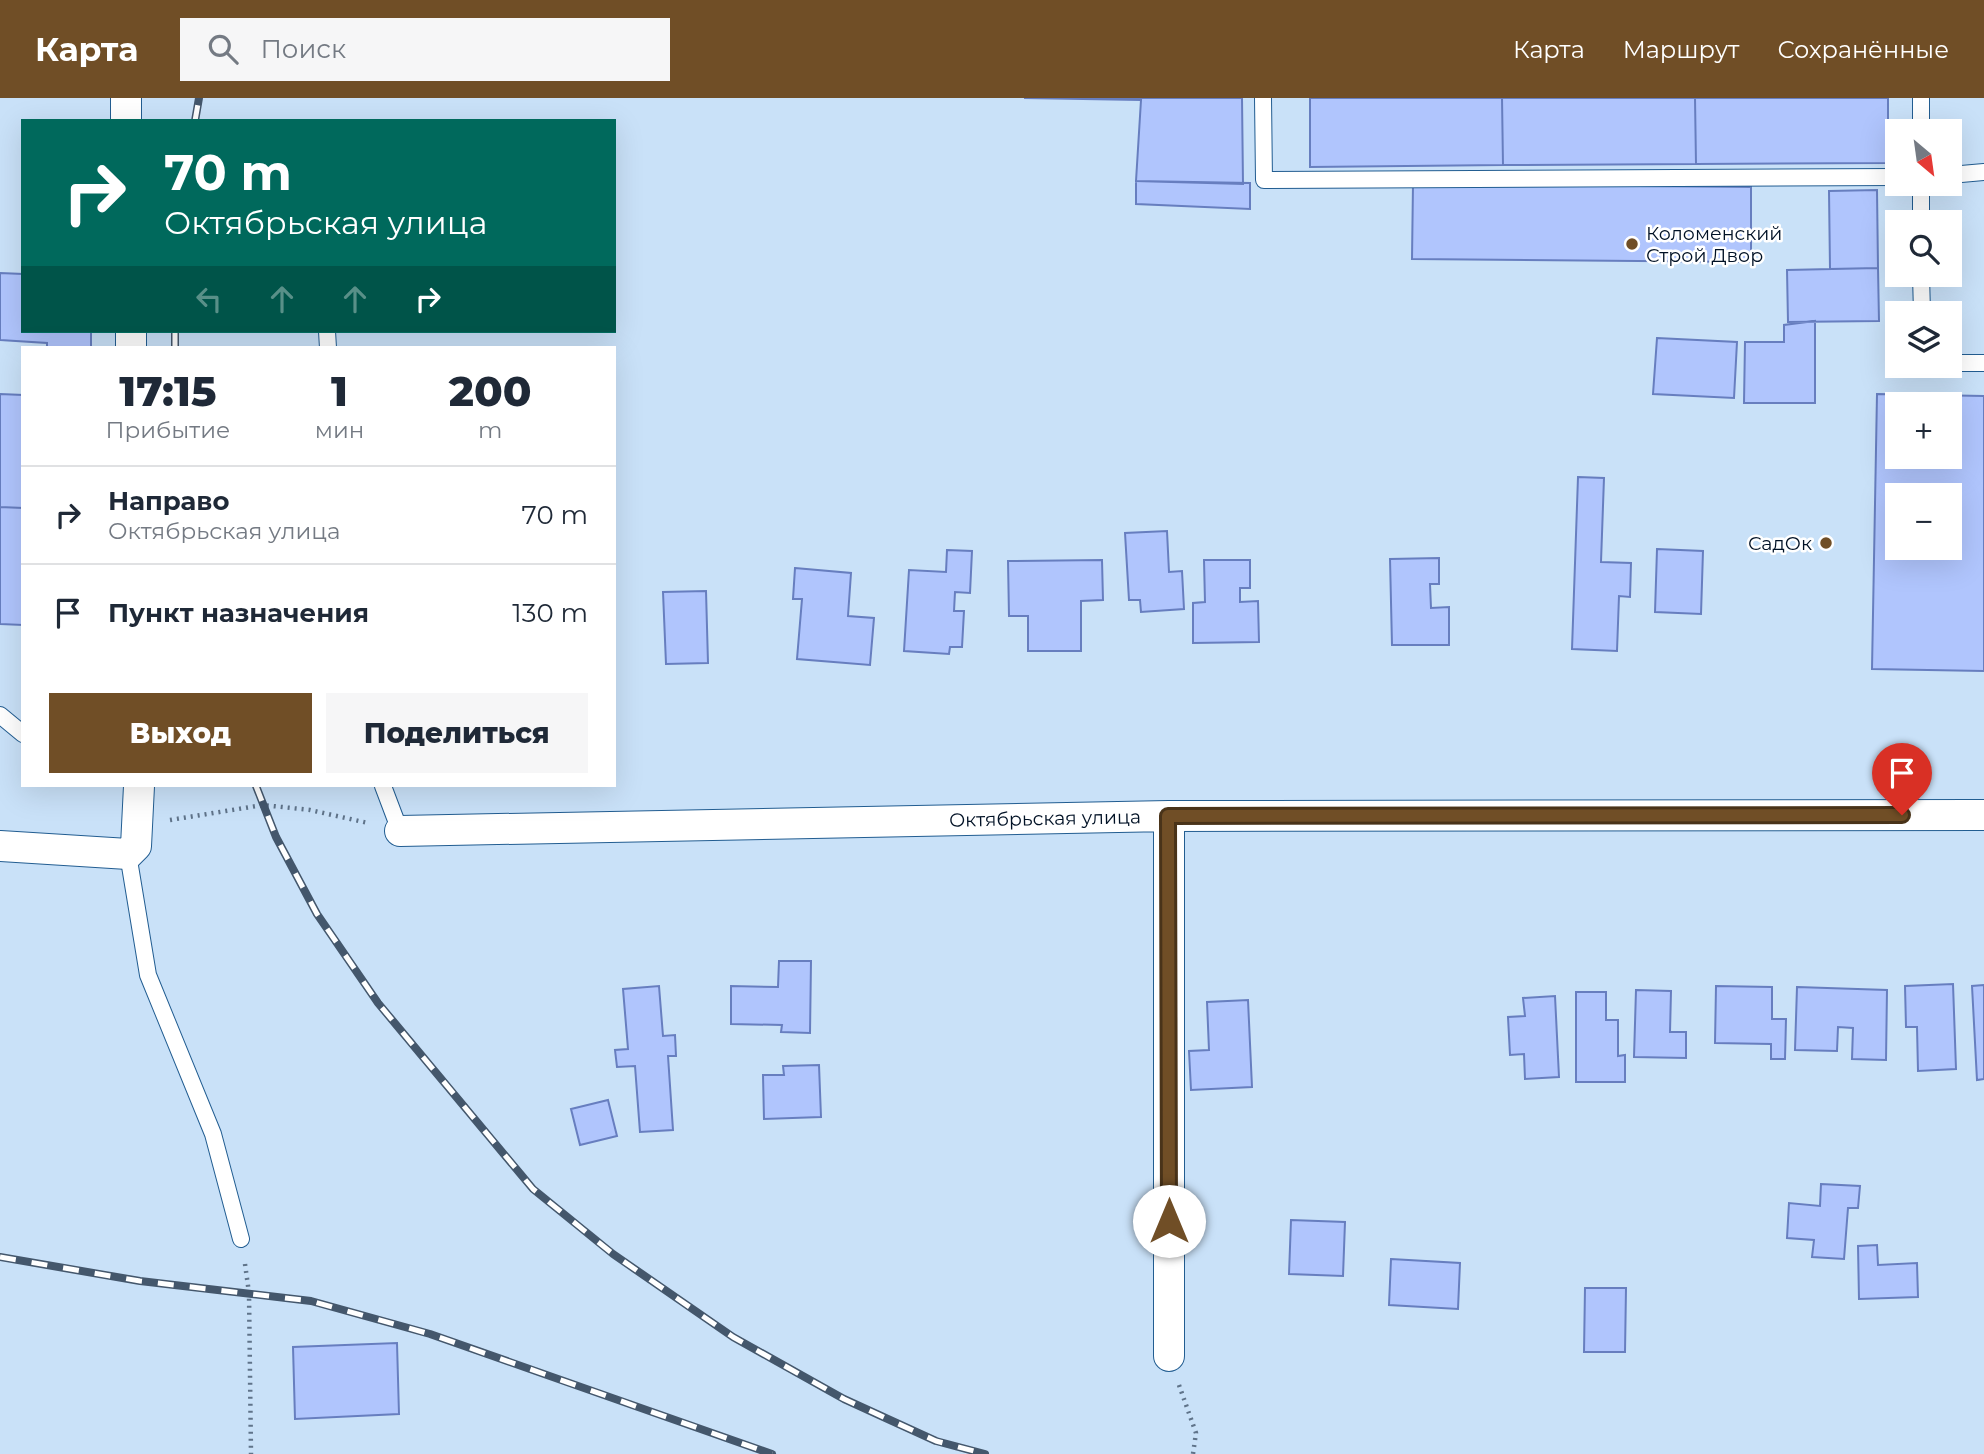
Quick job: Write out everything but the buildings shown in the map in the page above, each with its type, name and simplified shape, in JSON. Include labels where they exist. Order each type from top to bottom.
[{"type":"street","points":[[126,98],[126,119]]},
{"type":"street","points":[[0,846],[128,854],[136,846],[139,787]]},
{"type":"street","name":"Октябрьская улица","points":[[400,831],[1168,816],[1984,815]]},
{"type":"street","points":[[1168,816],[1169,1356]]},
{"type":"lane","points":[[1263,98],[1264,180],[1885,177]]},
{"type":"lane","points":[[1921,98],[1921,119]]},
{"type":"lane","points":[[1962,173],[1984,172]]},
{"type":"lane","points":[[1962,363],[1984,363]]},
{"type":"lane","points":[[0,715],[21,732]]},
{"type":"lane","points":[[383,787],[400,831]]},
{"type":"lane","points":[[128,854],[148,975],[213,1134],[242,1238]]},
{"type":"path","points":[[137,826],[263,805],[310,810],[400,831]]},
{"type":"path","points":[[242,1238],[249,1293],[251,1454]]},
{"type":"path","points":[[1169,1356],[1196,1433],[1193,1454]]},
{"type":"railway","points":[[195,119],[199,98]]},
{"type":"railway","points":[[175,333],[175,346]]},
{"type":"railway","points":[[256,787],[276,837],[317,914],[378,1003],[533,1189],[613,1254],[733,1337],[844,1399],[936,1441],[985,1454]]},
{"type":"railway","points":[[0,1257],[140,1281],[311,1301],[430,1334],[772,1454]]},
{"type":"place","name":"Коломенский Строй Двор","points":[[1632,244]]},
{"type":"place","name":"СадОк","points":[[1826,543]]},
{"type":"route","points":[[1169,1221],[1168,816],[1902,815]]}]
